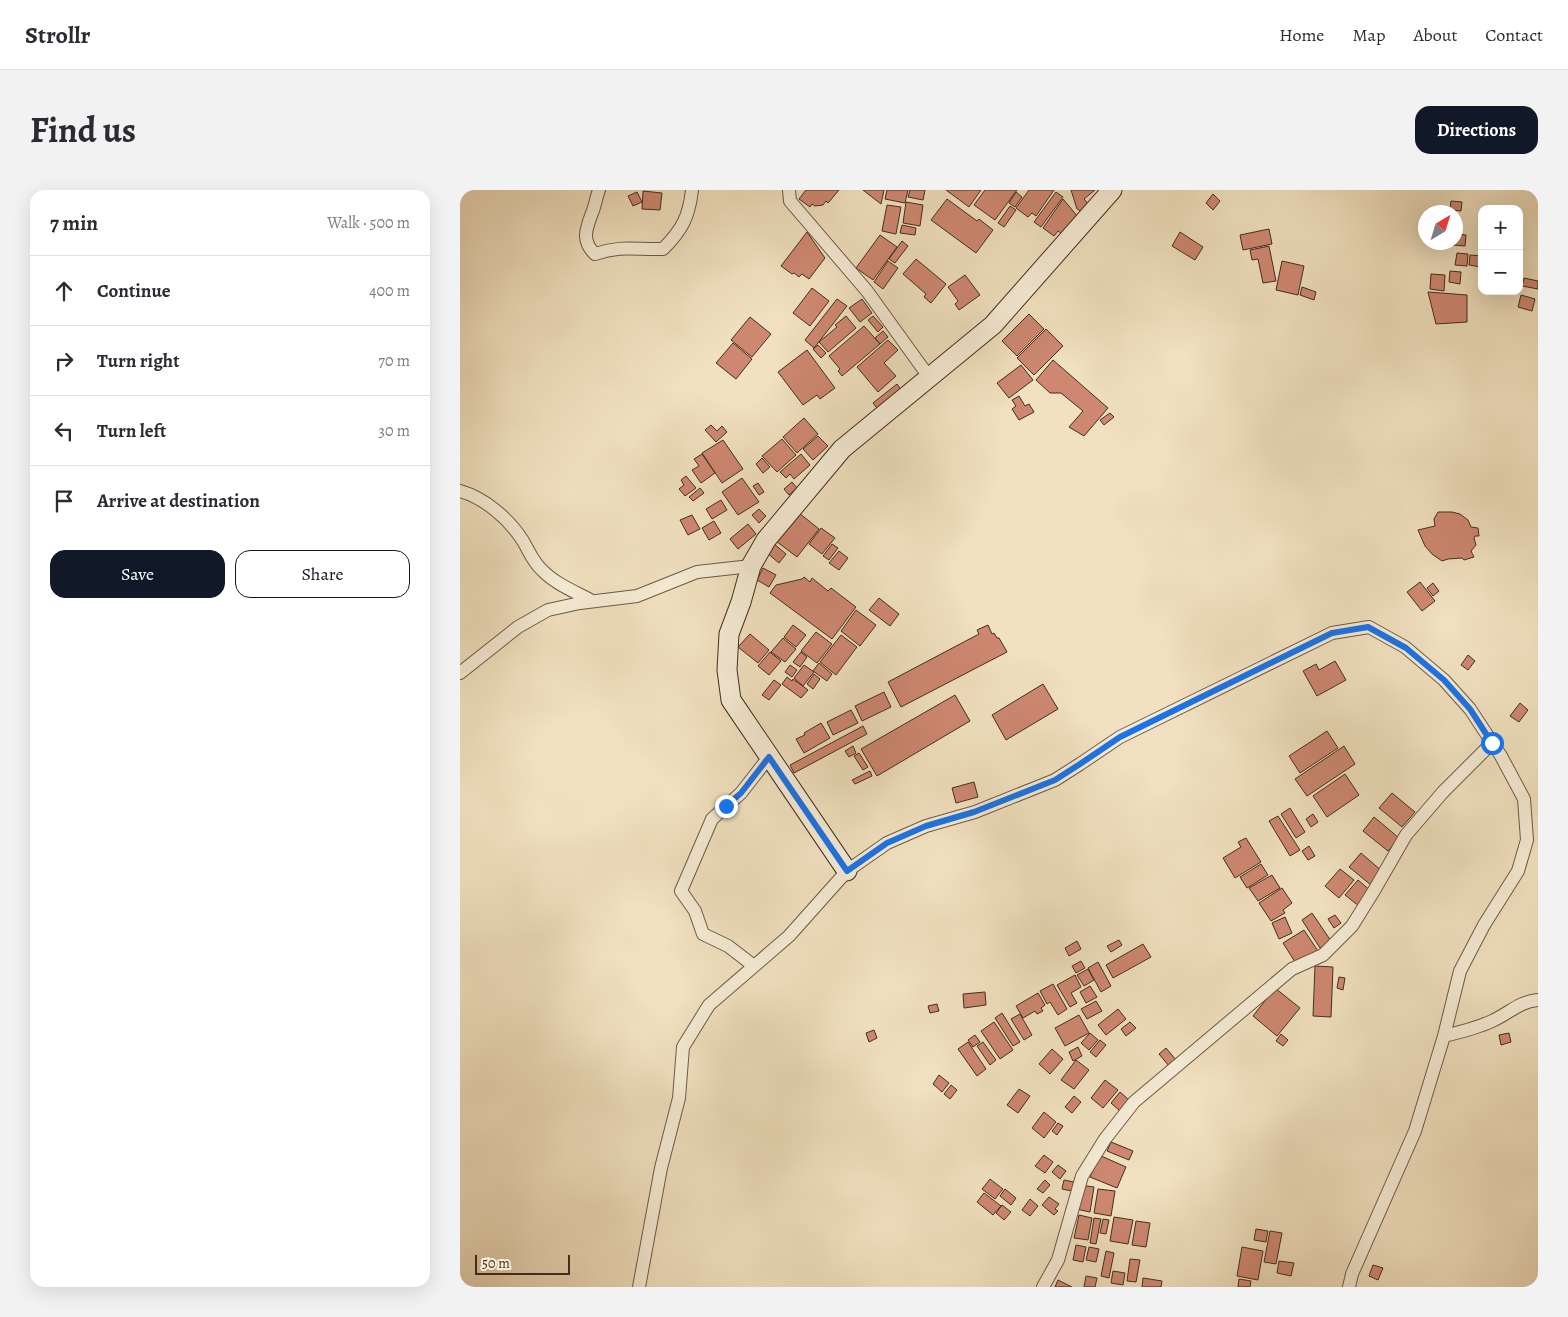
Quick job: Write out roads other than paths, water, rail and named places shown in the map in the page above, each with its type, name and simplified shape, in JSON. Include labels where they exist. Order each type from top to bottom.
[{"type":"street","points":[[599,190],[586,226],[586,239],[590,248],[596,254],[624,247],[663,249],[678,234],[684,223],[692,190]]},
{"type":"street","points":[[789,190],[790,201],[867,291],[929,377]]},
{"type":"street","points":[[847,871],[731,700],[727,670],[729,634],[741,602],[751,566],[766,540],[842,448],[993,325],[1112,190]]},
{"type":"street","points":[[460,491],[489,506],[502,516],[522,540],[544,572],[592,601]]},
{"type":"street","points":[[460,673],[518,627],[548,610],[592,601],[637,596],[697,572],[751,566]]},
{"type":"street","points":[[639,1287],[661,1168],[678,1098],[684,1047],[709,1005],[788,936],[847,871],[887,843],[918,829],[974,812],[1055,780],[1120,737],[1332,633],[1368,627],[1406,648],[1444,680],[1470,709],[1524,799],[1527,840],[1518,870],[1484,925],[1460,971],[1444,1036],[1415,1131],[1352,1274],[1349,1287]]},
{"type":"street","points":[[1044,1287],[1058,1260],[1082,1176],[1105,1139],[1134,1102],[1292,969],[1323,955],[1335,944],[1352,926],[1406,835],[1437,798],[1492,743]]},
{"type":"street","points":[[754,966],[728,946],[702,934],[695,911],[681,891],[697,850],[712,819],[741,793],[769,757]]},
{"type":"street","points":[[1444,1036],[1470,1030],[1494,1020],[1526,1002],[1538,1000]]}]
